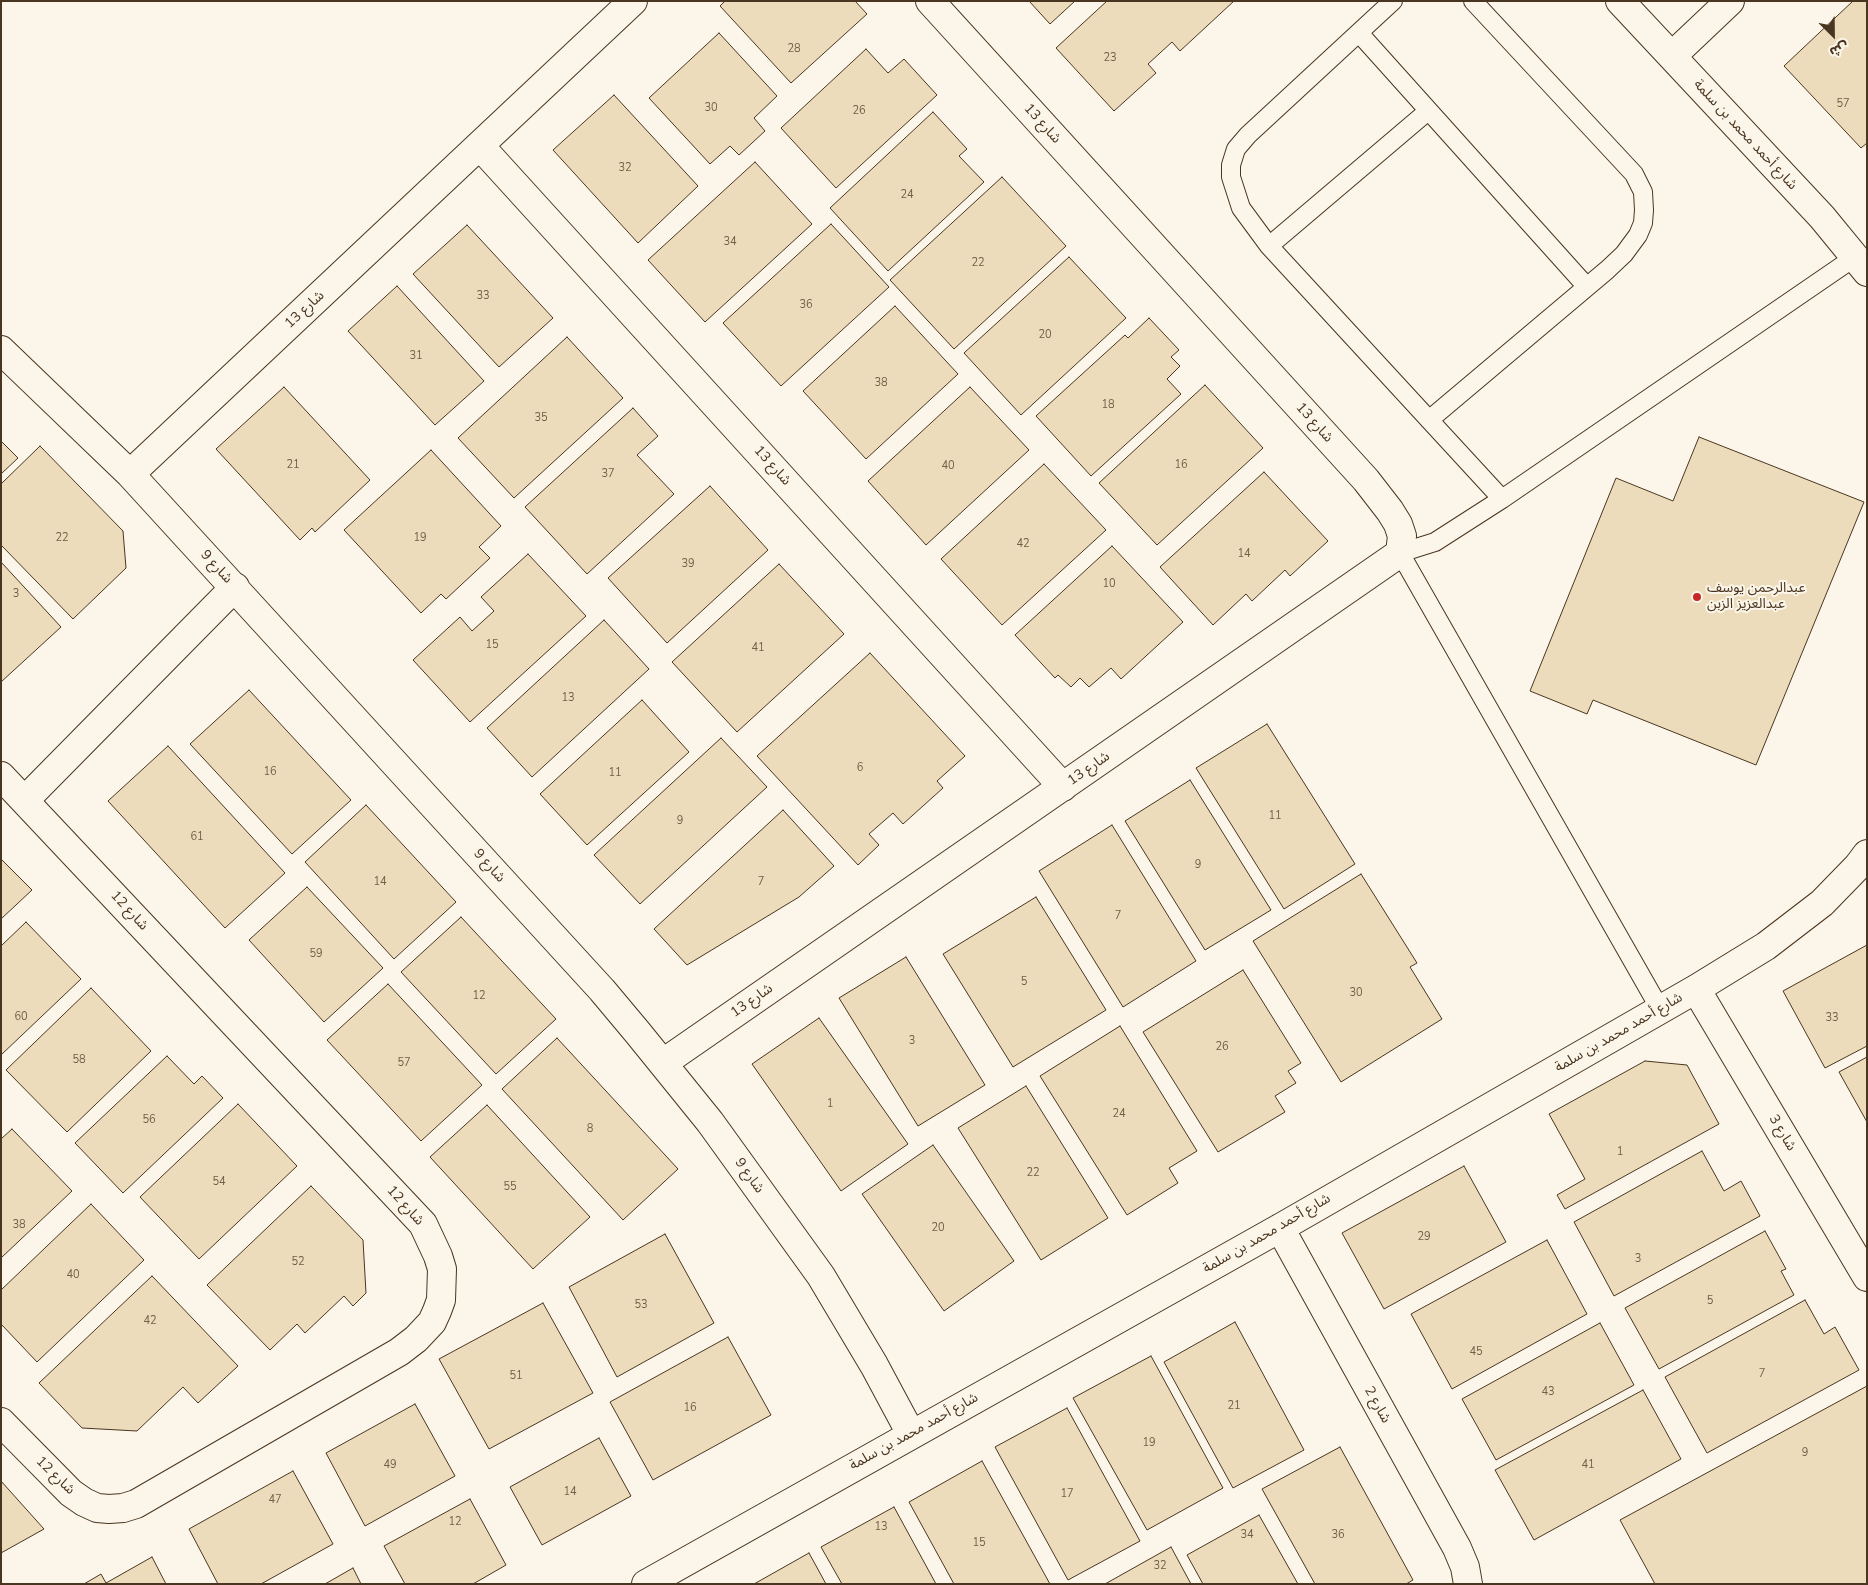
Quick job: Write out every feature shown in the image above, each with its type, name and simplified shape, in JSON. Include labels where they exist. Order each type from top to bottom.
[{"type":"street","name":"شارع 13","points":[[130,474],[632,1]]},
{"type":"street","name":"شارع 13","points":[[662,1063],[1400,553],[1402,536],[1398,524],[1366,480],[930,1]]},
{"type":"street","name":"شارع أحمد محمد بن سلمة","points":[[1620,1],[1822,217],[1861,264]]},
{"type":"street","points":[[1672,56],[1730,1]]},
{"type":"street","name":"شارع 13","points":[[480,146],[1063,787]]},
{"type":"street","name":"شارع 9","points":[[1,350],[130,474],[602,990],[744,1168],[821,1276],[874,1365],[911,1434]]},
{"type":"street","points":[[25,800],[235,587]]},
{"type":"street","name":"شارع 12","points":[[1,776],[423,1224],[442,1269],[441,1300],[432,1322],[416,1339],[399,1352],[136,1504],[109,1510],[97,1508],[84,1502],[71,1493],[1,1422]]},
{"type":"street","name":"شارع أحمد محمد بن سلمة","points":[[646,1584],[1280,1228],[1696,989],[1766,946],[1822,903],[1867,854]]},
{"type":"street","name":"شارع 3","points":[[1696,989],[1867,1277]]},
{"type":"street","name":"شارع 2","points":[[1280,1228],[1457,1548],[1465,1567],[1468,1584]]},
{"type":"lane","points":[[1393,1],[1236,149],[1231,165],[1231,177],[1235,193],[1250,222],[1269,246],[1502,500]]},
{"type":"lane","points":[[1429,420],[1624,254],[1638,235],[1643,224],[1643,192],[1634,174],[1473,1]]},
{"type":"lane","points":[[1359,34],[1587,287]]},
{"type":"lane","points":[[1269,246],[1428,111]]},
{"type":"lane","points":[[1660,1009],[1400,553],[1435,542],[1502,500],[1861,264]]},
{"type":"building","points":[[725,1],[855,1],[867,14],[791,83],[720,6]]},
{"type":"building","points":[[1029,1],[1075,1],[1050,24]]},
{"type":"building","points":[[1107,1],[1234,1],[1180,51],[1172,42],[1148,64],[1156,73],[1114,111],[1056,48]]},
{"type":"building","points":[[1853,1],[1867,1],[1867,143],[1861,148],[1784,66]]},
{"type":"building","points":[[719,33],[777,96],[754,118],[765,131],[739,155],[730,146],[710,164],[649,98]]},
{"type":"building","points":[[866,49],[888,73],[904,59],[937,95],[836,188],[781,128]]},
{"type":"building","points":[[614,95],[698,186],[638,243],[553,150]]},
{"type":"building","points":[[933,112],[967,149],[959,156],[984,182],[888,271],[830,208]]},
{"type":"building","points":[[755,162],[812,224],[705,322],[648,260]]},
{"type":"building","points":[[1002,177],[1066,246],[954,349],[890,280]]},
{"type":"building","points":[[831,224],[889,287],[781,386],[723,323]]},
{"type":"building","points":[[467,225],[553,318],[499,367],[413,274]]},
{"type":"building","points":[[1069,257],[1126,318],[1021,415],[964,353]]},
{"type":"building","points":[[397,286],[484,381],[435,425],[348,331]]},
{"type":"building","points":[[895,306],[958,374],[866,459],[803,391]]},
{"type":"building","points":[[1149,318],[1179,350],[1171,357],[1180,366],[1167,379],[1181,394],[1091,476],[1036,416],[1125,335],[1128,338]]},
{"type":"building","points":[[567,337],[623,398],[514,498],[458,438]]},
{"type":"building","points":[[1205,385],[1263,448],[1157,545],[1099,483]]},
{"type":"building","points":[[284,387],[370,480],[315,532],[312,528],[300,540],[216,449]]},
{"type":"building","points":[[970,387],[1029,450],[926,545],[868,481]]},
{"type":"building","points":[[633,408],[658,436],[637,455],[674,494],[587,574],[525,507]]},
{"type":"building","name":"عبدالرحمن يوسف عبدالعزيز الزبن","points":[[1699,437],[1864,502],[1756,765],[1593,700],[1587,714],[1530,691],[1616,478],[1673,501]]},
{"type":"building","points":[[1,441],[18,458],[1,474]]},
{"type":"building","points":[[40,446],[123,531],[126,568],[73,619],[1,545],[1,484]]},
{"type":"building","points":[[431,450],[501,526],[479,547],[490,558],[446,599],[441,594],[421,613],[344,530]]},
{"type":"building","points":[[1044,464],[1106,530],[1002,625],[941,559]]},
{"type":"building","points":[[1264,472],[1328,541],[1290,576],[1285,570],[1252,601],[1246,594],[1213,625],[1160,567]]},
{"type":"building","points":[[710,486],[768,550],[667,643],[608,578]]},
{"type":"building","points":[[1112,546],[1183,622],[1121,679],[1111,668],[1089,687],[1080,678],[1071,687],[1058,675],[1055,678],[1015,635]]},
{"type":"building","points":[[528,554],[586,616],[470,722],[413,660],[460,617],[472,631],[494,611],[481,597]]},
{"type":"building","points":[[1,562],[61,627],[1,682]]},
{"type":"building","points":[[779,564],[844,634],[737,732],[672,662]]},
{"type":"building","points":[[604,620],[649,669],[532,777],[487,728]]},
{"type":"building","points":[[870,653],[965,756],[937,781],[943,788],[903,824],[893,813],[869,834],[879,845],[858,865],[757,756]]},
{"type":"building","points":[[249,690],[351,800],[292,854],[190,744]]},
{"type":"building","points":[[642,700],[689,752],[587,845],[540,794]]},
{"type":"building","points":[[1267,724],[1355,864],[1284,909],[1196,768]]},
{"type":"building","points":[[721,738],[767,787],[640,904],[594,855]]},
{"type":"building","points":[[168,746],[285,873],[225,928],[108,801]]},
{"type":"building","points":[[1190,780],[1271,910],[1205,950],[1125,821]]},
{"type":"building","points":[[366,805],[456,902],[394,959],[305,862]]},
{"type":"building","points":[[783,810],[834,866],[799,897],[687,965],[654,929]]},
{"type":"building","points":[[1112,825],[1196,961],[1123,1007],[1039,871]]},
{"type":"building","points":[[1,859],[32,890],[1,919]]},
{"type":"building","points":[[1361,874],[1417,963],[1410,967],[1442,1019],[1341,1082],[1253,941]]},
{"type":"building","points":[[307,887],[383,968],[324,1022],[249,940]]},
{"type":"building","points":[[1036,897],[1106,1010],[1013,1067],[943,954]]},
{"type":"building","points":[[461,917],[556,1019],[496,1074],[401,972]]},
{"type":"building","points":[[26,922],[81,979],[1,1055],[1,946]]},
{"type":"building","points":[[1867,945],[1867,1046],[1825,1068],[1783,991]]},
{"type":"building","points":[[906,957],[985,1085],[918,1126],[839,998]]},
{"type":"building","points":[[1243,970],[1301,1063],[1288,1071],[1296,1083],[1275,1096],[1285,1112],[1218,1152],[1143,1032]]},
{"type":"building","points":[[388,984],[482,1085],[421,1141],[327,1040]]},
{"type":"building","points":[[91,988],[151,1051],[67,1132],[6,1070]]},
{"type":"building","points":[[819,1018],[908,1144],[841,1191],[752,1064]]},
{"type":"building","points":[[1120,1026],[1197,1151],[1169,1168],[1178,1183],[1127,1215],[1040,1076]]},
{"type":"building","points":[[557,1038],[678,1169],[623,1220],[502,1089]]},
{"type":"building","points":[[167,1056],[194,1084],[202,1076],[223,1098],[123,1193],[75,1143]]},
{"type":"building","points":[[1867,1057],[1867,1122],[1839,1072]]},
{"type":"building","points":[[1645,1061],[1687,1065],[1719,1124],[1565,1209],[1557,1195],[1585,1179],[1549,1114]]},
{"type":"building","points":[[1026,1086],[1108,1218],[1041,1260],[958,1128]]},
{"type":"building","points":[[238,1104],[297,1166],[199,1259],[140,1197]]},
{"type":"building","points":[[487,1105],[590,1217],[533,1269],[430,1157]]},
{"type":"building","points":[[12,1129],[72,1191],[1,1258],[1,1139]]},
{"type":"building","points":[[933,1145],[1014,1261],[944,1311],[862,1194]]},
{"type":"building","points":[[1702,1151],[1724,1191],[1741,1181],[1760,1216],[1614,1296],[1574,1222]]},
{"type":"building","points":[[1464,1166],[1506,1242],[1384,1309],[1342,1233]]},
{"type":"building","points":[[311,1186],[363,1240],[366,1293],[353,1306],[344,1296],[305,1333],[297,1324],[270,1350],[207,1285]]},
{"type":"building","points":[[91,1204],[144,1260],[37,1362],[1,1324],[1,1290]]},
{"type":"building","points":[[1765,1231],[1786,1269],[1781,1271],[1794,1295],[1659,1369],[1625,1308]]},
{"type":"building","points":[[665,1234],[714,1323],[617,1377],[569,1287]]},
{"type":"building","points":[[1547,1240],[1587,1314],[1452,1389],[1411,1314]]},
{"type":"building","points":[[152,1276],[238,1366],[198,1403],[183,1387],[137,1431],[82,1428],[39,1383]]},
{"type":"building","points":[[1805,1300],[1824,1334],[1835,1327],[1859,1370],[1707,1453],[1665,1377]]},
{"type":"building","points":[[543,1303],[593,1393],[489,1449],[439,1359]]},
{"type":"building","points":[[1235,1322],[1304,1450],[1233,1488],[1164,1362]]},
{"type":"building","points":[[1600,1323],[1634,1385],[1496,1460],[1462,1399]]},
{"type":"building","points":[[728,1337],[771,1415],[653,1480],[610,1402]]},
{"type":"building","points":[[1151,1356],[1223,1488],[1147,1530],[1073,1398]]},
{"type":"building","points":[[1867,1386],[1867,1584],[1655,1584],[1620,1520]]},
{"type":"building","points":[[1643,1390],[1681,1459],[1534,1540],[1495,1470]]},
{"type":"building","points":[[415,1404],[455,1476],[365,1526],[326,1453]]},
{"type":"building","points":[[1067,1408],[1140,1541],[1068,1580],[995,1447]]},
{"type":"building","points":[[599,1438],[631,1496],[542,1545],[510,1487]]},
{"type":"building","points":[[1340,1447],[1413,1580],[1406,1584],[1315,1584],[1262,1489]]},
{"type":"building","points":[[982,1461],[1050,1584],[954,1584],[909,1502]]},
{"type":"building","points":[[293,1471],[333,1544],[261,1584],[218,1584],[189,1529]]},
{"type":"building","points":[[1,1481],[44,1529],[1,1553]]},
{"type":"building","points":[[470,1499],[506,1565],[473,1584],[405,1584],[384,1546]]},
{"type":"building","points":[[894,1507],[936,1584],[842,1584],[821,1547]]},
{"type":"building","points":[[1259,1515],[1298,1584],[1203,1584],[1187,1555]]},
{"type":"building","points":[[1171,1547],[1191,1584],[1105,1584]]},
{"type":"building","points":[[809,1553],[826,1584],[754,1584]]},
{"type":"building","points":[[152,1557],[166,1584],[84,1584],[101,1574],[106,1583]]},
{"type":"building","points":[[353,1568],[361,1584],[325,1584]]},
{"type":"place","name":"عبدالرحمن يوسف عبدالعزيز الزبن","points":[[1697,597]]}]
